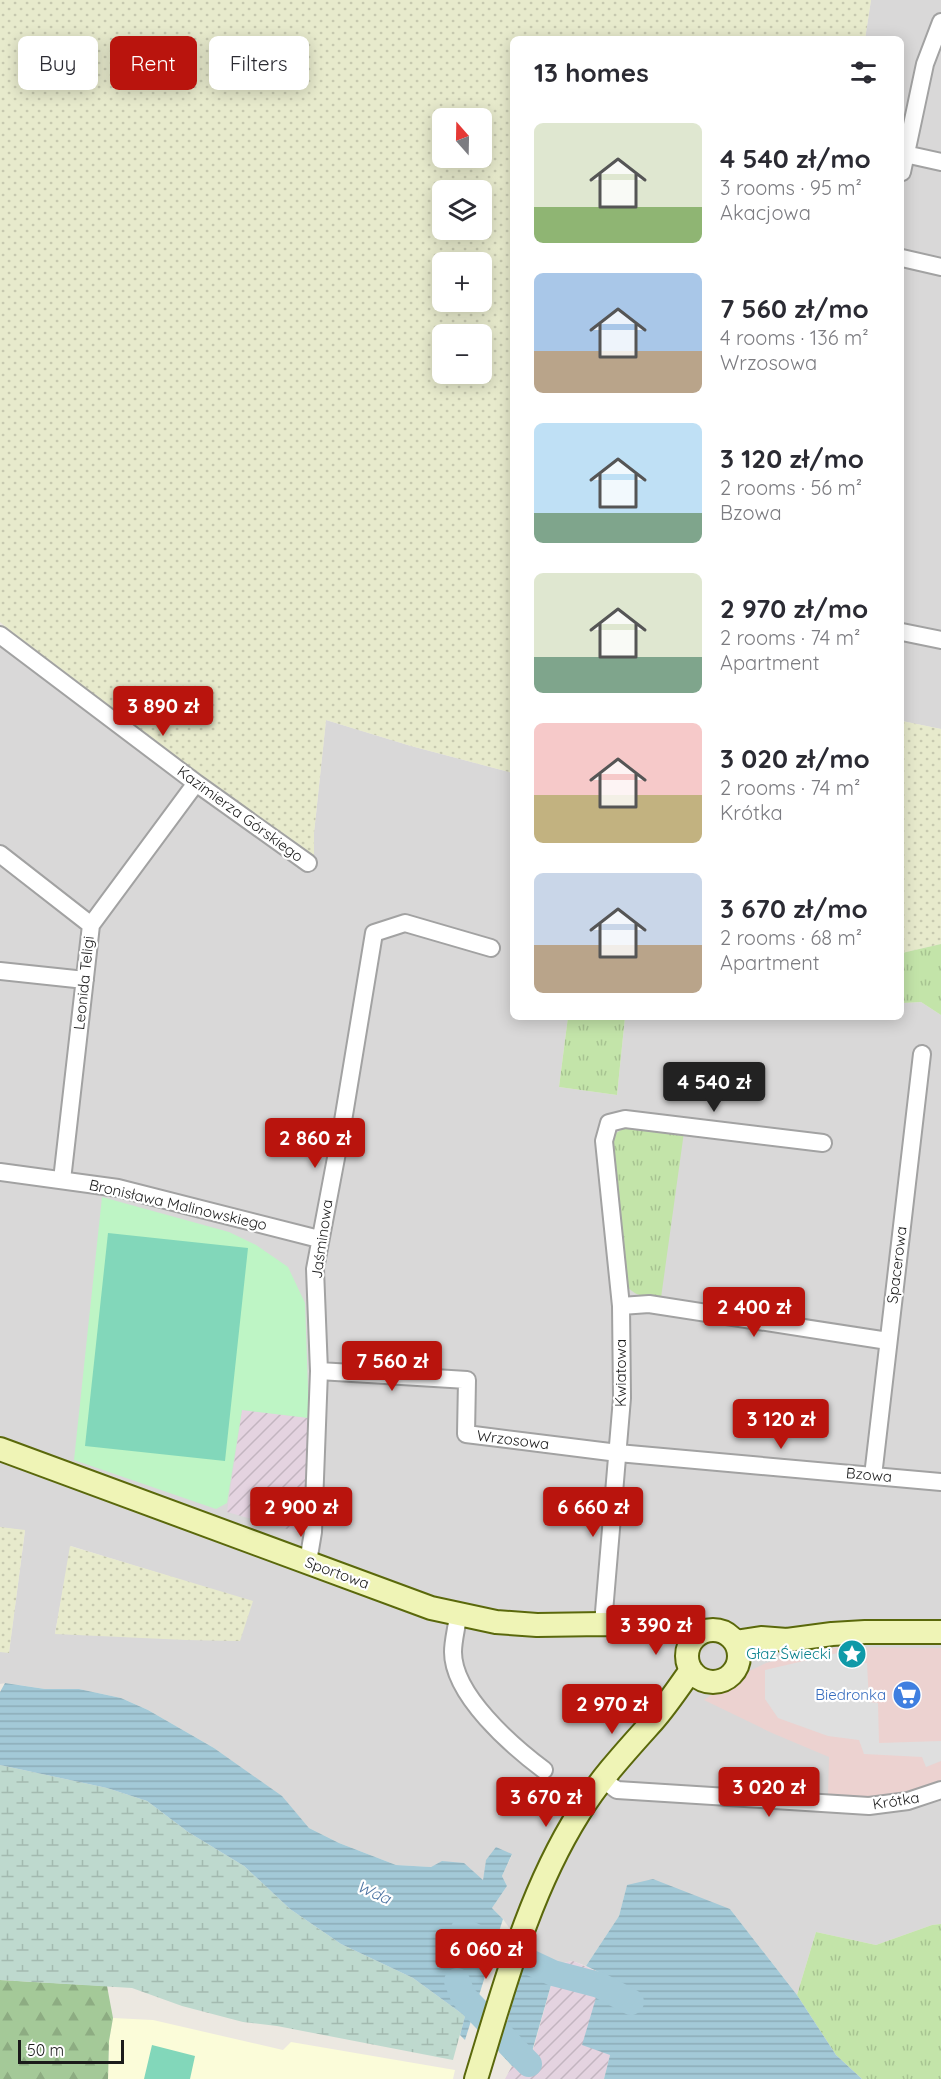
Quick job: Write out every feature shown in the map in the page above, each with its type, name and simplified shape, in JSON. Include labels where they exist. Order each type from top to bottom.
[{"type":"street","points":[[904,160],[925,64],[941,22]]},
{"type":"street","points":[[905,154],[941,162]]},
{"type":"street","points":[[904,258],[941,267]]},
{"type":"street","points":[[904,632],[941,640]]},
{"type":"street","name":"Kazimierza Górskiego","points":[[0,635],[196,783],[308,863]]},
{"type":"street","name":"Leonida Teligi","points":[[62,1180],[91,925],[196,783]]},
{"type":"street","points":[[0,854],[91,925]]},
{"type":"street","name":"Jaśminowa","points":[[308,1563],[313,1532],[319,1371],[315,1269],[343,1121],[374,933],[405,923],[490,948]]},
{"type":"street","points":[[0,971],[85,980]]},
{"type":"street","name":"Spacerowa","points":[[873,1476],[922,1054]]},
{"type":"street","name":"Kwiatowa","points":[[603,1624],[622,1398],[621,1306],[604,1141],[609,1123],[625,1119],[823,1143]]},
{"type":"street","name":"Bronisława Malinowskiego","points":[[0,1172],[118,1188],[319,1239]]},
{"type":"street","points":[[621,1306],[649,1304],[888,1341]]},
{"type":"street","name":"Wrzosowa","points":[[319,1371],[467,1380],[466,1434],[618,1453]]},
{"type":"street","name":"Sportowa","points":[[0,1449],[431,1608],[496,1622],[537,1625],[652,1626],[659,1634],[695,1659]]},
{"type":"street","name":"Bzowa","points":[[618,1453],[941,1482]]},
{"type":"street","points":[[459,1615],[453,1653],[459,1681],[494,1726],[518,1750],[544,1770]]},
{"type":"street","points":[[477,2076],[522,1930],[555,1855],[579,1812],[602,1779],[653,1720],[695,1659],[707,1631],[718,1630],[728,1634],[737,1651],[732,1674],[727,1678],[711,1682],[695,1659]]},
{"type":"street","points":[[737,1651],[764,1652],[787,1641],[854,1632],[941,1632]]},
{"type":"street","name":"Krótka","points":[[602,1779],[617,1790],[869,1806],[908,1801],[941,1790]]},
{"type":"shaded area","points":[[0,0],[871,0],[865,36],[510,36],[510,772],[411,746],[326,720],[314,833],[314,858],[113,719],[0,622]]},
{"type":"shaded area","points":[[871,0],[941,0],[941,729],[904,721],[904,36],[865,36]]},
{"type":"shaded area","points":[[7,627],[113,720],[314,857],[314,833],[326,720],[411,746],[510,772],[510,1020],[568,1020],[559,1087],[617,1095],[625,1020],[904,1020],[904,1003],[921,1002],[941,1015],[941,1924],[932,1925],[876,1945],[816,1932],[797,1995],[730,1909],[627,1885],[619,1916],[586,1966],[573,1961],[557,1964],[526,1952],[503,1919],[492,1908],[507,1886],[502,1876],[512,1855],[486,1861],[483,1881],[443,1861],[431,1867],[396,1865],[339,1843],[309,1828],[281,1796],[214,1748],[148,1710],[121,1698],[79,1689],[45,1689],[0,1684],[0,1652],[9,1652],[25,1531],[0,1527],[0,635]],"holes":[[[71,1546],[181,1580],[55,1633]]]},
{"type":"shaded area","points":[[904,721],[941,729],[941,944],[904,953]]},
{"type":"shaded area","points":[[242,1410],[309,1418],[305,1534],[227,1512]]},
{"type":"shaded area","points":[[0,1527],[25,1530],[9,1653],[0,1652]]},
{"type":"shaded area","points":[[70,1546],[253,1601],[240,1641],[55,1634]]},
{"type":"shaded area","points":[[840,1647],[941,1648],[941,1783],[916,1792],[878,1799],[828,1796],[829,1757],[772,1733],[704,1700],[724,1686],[724,1683],[766,1663]]},
{"type":"shaded area","points":[[842,1652],[845,1662],[867,1663],[869,1702],[878,1703],[879,1743],[941,1741],[941,1761],[926,1767],[922,1757],[864,1754],[859,1740],[828,1736],[778,1718],[765,1699],[765,1670]]},
{"type":"shaded area","points":[[573,1961],[603,1974],[599,1985],[610,2055],[604,2079],[505,2079],[512,2066],[528,2068],[557,1964]]},
{"type":"shaded area","points":[[113,2018],[153,2020],[283,2050],[291,2042],[455,2070],[453,2079],[108,2079],[109,2041]]},
{"type":"green space","points":[[941,944],[941,1015],[921,1002],[904,1003],[904,953]]},
{"type":"green space","points":[[568,1020],[625,1020],[617,1095],[559,1087]]},
{"type":"green space","points":[[626,1127],[684,1132],[661,1298],[636,1294],[625,1283],[611,1146],[616,1133]]},
{"type":"green space","points":[[102,1197],[229,1232],[256,1245],[288,1267],[305,1303],[309,1418],[242,1410],[227,1503],[216,1509],[74,1460]]},
{"type":"green space","points":[[108,1233],[248,1248],[225,1461],[85,1446]]},
{"type":"green space","points":[[0,1765],[107,1788],[147,1801],[188,1832],[244,1866],[290,1909],[341,1944],[413,1978],[465,2016],[453,2060],[277,2026],[243,2022],[182,2006],[132,1988],[0,1980]]},
{"type":"green space","points":[[941,1924],[941,2079],[862,2079],[836,2055],[797,1995],[816,1932],[876,1945],[932,1925]]},
{"type":"green space","points":[[0,1980],[107,1986],[113,2018],[109,2041],[108,2079],[0,2079]]},
{"type":"green space","points":[[152,2045],[195,2056],[190,2079],[144,2079]]},
{"type":"water","points":[[5,1683],[45,1689],[79,1689],[121,1698],[148,1710],[214,1748],[282,1796],[309,1828],[339,1843],[396,1865],[431,1867],[442,1861],[464,1863],[483,1880],[486,1860],[496,1847],[512,1854],[502,1876],[507,1886],[492,1908],[503,1919],[465,2040],[460,2035],[465,2016],[413,1978],[341,1944],[290,1909],[244,1866],[188,1832],[147,1801],[107,1788],[0,1765],[0,1692]]},
{"type":"water","points":[[653,1879],[730,1909],[797,1995],[836,2055],[862,2079],[604,2079],[610,2055],[582,2045],[603,1974],[586,1966],[619,1916],[627,1885]]},
{"type":"water","points":[[526,1952],[557,1964],[527,2069],[512,2066],[499,2052]]},
{"type":"waterway","name":"Wda","points":[[463,1931],[553,1973],[599,1985],[631,2002]]},
{"type":"waterway","points":[[457,1981],[463,1996],[529,2064]]},
{"type":"place","name":"Głaz Świecki","points":[[852,1654]]},
{"type":"place","name":"Biedronka","points":[[907,1695]]}]
